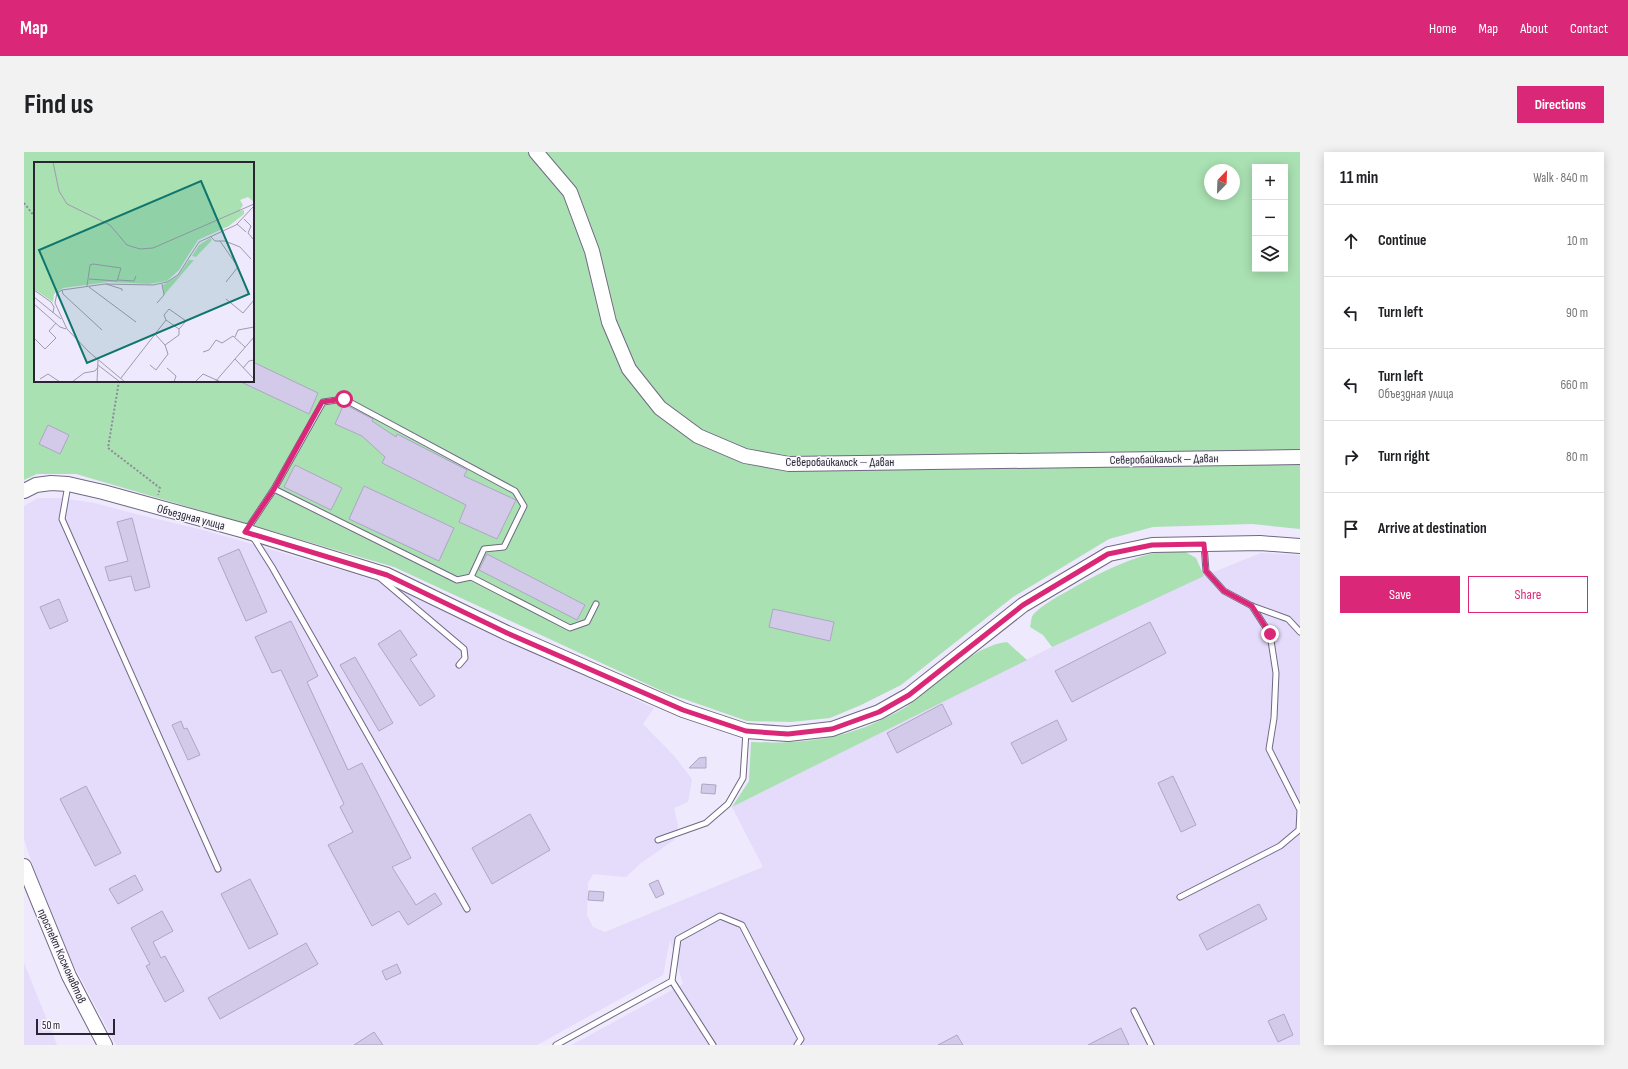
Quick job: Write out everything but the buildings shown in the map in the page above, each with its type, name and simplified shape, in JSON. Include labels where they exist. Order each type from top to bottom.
[{"type":"street","name":"Северобайкальск — Даван","points":[[536,152],[570,192],[592,251],[609,322],[629,369],[660,408],[698,436],[745,456],[790,464],[1300,457]]},
{"type":"street","name":"Объездная улица","points":[[24,491],[36,485],[50,483],[68,484],[248,532],[387,575],[507,633],[683,710],[746,731],[788,734],[832,729],[879,712],[909,695],[1023,605],[1108,554],[1152,545],[1260,543],[1300,546]]},
{"type":"street","name":"проспект Космонавтов","points":[[24,866],[69,976],[105,1045]]},
{"type":"lane","points":[[467,909],[272,567],[248,532],[274,489],[322,402],[344,399],[515,491],[524,506],[504,546],[484,549],[471,577]]},
{"type":"lane","points":[[68,484],[62,519],[218,868]]},
{"type":"lane","points":[[274,489],[457,580],[471,577],[570,628],[587,622],[596,604]]},
{"type":"lane","points":[[1204,544],[1206,571],[1224,591],[1252,606],[1288,619],[1300,632]]},
{"type":"lane","points":[[371,570],[464,649],[465,658],[460,665]]},
{"type":"lane","points":[[1180,897],[1280,846],[1299,830],[1300,810],[1269,749],[1274,718],[1276,673],[1270,634],[1252,606]]},
{"type":"lane","points":[[658,840],[706,823],[728,804],[743,778],[746,731]]},
{"type":"lane","points":[[713,1045],[672,981],[678,939],[720,916],[742,925],[801,1039],[797,1045]]},
{"type":"lane","points":[[559,1044],[672,981]]},
{"type":"lane","points":[[1134,1011],[1151,1045]]},
{"type":"path","points":[[24,203],[34,217]]},
{"type":"path","points":[[119,382],[108,448],[160,488],[156,507]]},
{"type":"shaded area","points":[[38,498],[60,498],[94,503],[203,530],[383,582],[654,708],[643,724],[675,757],[692,779],[688,802],[674,808],[678,826],[674,840],[641,863],[626,877],[593,874],[588,883],[587,915],[593,927],[605,932],[763,867],[732,807],[1154,596],[1261,553],[1300,555],[1300,1045],[572,1045],[683,984],[670,940],[663,975],[537,1045],[116,1045],[68,954],[38,881],[24,839],[24,506]]},
{"type":"shaded area","points":[[24,963],[57,1045],[24,1045]]},
{"type":"green space","points":[[24,152],[1300,152],[1300,529],[1252,524],[1153,527],[1109,539],[1013,597],[901,685],[861,705],[830,718],[791,722],[747,721],[664,692],[394,567],[76,474],[37,474],[24,480]]},
{"type":"green space","points":[[1180,549],[1196,558],[1204,576],[1052,647],[1043,635],[1030,627],[1032,616],[1048,602],[1106,570],[1149,554]]},
{"type":"green space","points":[[1007,642],[1027,660],[732,807],[749,781],[751,742],[787,742],[821,739],[838,736],[871,725],[906,707],[967,659],[994,645]]},
{"type":"route","points":[[344,399],[322,402],[274,489],[245,532],[387,575],[507,633],[631,688],[683,710],[746,731],[788,734],[832,729],[879,712],[909,695],[1023,605],[1108,554],[1152,545],[1204,544],[1206,571],[1224,591],[1252,606],[1270,634]]}]
